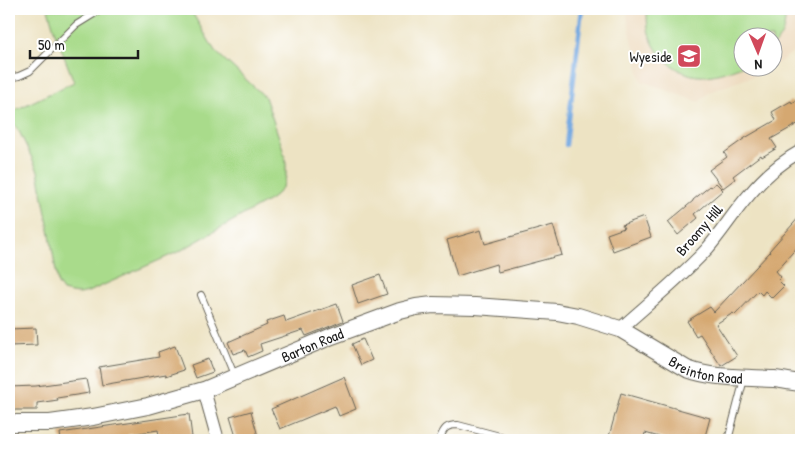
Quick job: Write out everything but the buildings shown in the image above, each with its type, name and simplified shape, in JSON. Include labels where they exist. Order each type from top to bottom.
[{"type":"street","name":"Broomy Hill","points":[[620,329],[702,254],[749,195],[770,173],[801,151]]},
{"type":"street","name":"Barton Road","points":[[9,423],[50,423],[148,406],[204,390],[332,336],[416,307],[433,305],[475,306],[557,312],[578,316],[620,329]]},
{"type":"street","name":"Breinton Road","points":[[620,329],[686,369],[698,373],[801,383]]},
{"type":"street","points":[[204,390],[218,440]]},
{"type":"lane","points":[[9,78],[19,76],[30,70],[76,25],[102,9]]},
{"type":"lane","points":[[201,295],[235,377]]},
{"type":"lane","points":[[728,440],[744,378]]},
{"type":"lane","points":[[439,440],[444,430],[451,425],[458,425],[515,440]]},
{"type":"shaded area","name":"Wyeside","points":[[629,9],[801,9],[801,46],[782,60],[782,28],[732,28],[732,78],[748,78],[709,92],[699,102],[641,81],[627,17]]},
{"type":"green space","points":[[48,9],[176,9],[193,14],[215,51],[265,97],[286,163],[286,177],[278,193],[271,199],[180,251],[88,292],[80,294],[63,291],[58,284],[38,171],[20,133],[9,117],[9,113],[74,82]]},
{"type":"green space","points":[[647,9],[785,9],[782,34],[782,28],[732,28],[732,70],[715,75],[691,75],[670,64],[654,46],[647,21]]},
{"type":"waterway","points":[[566,145],[582,9]]},
{"type":"place","name":"Wyeside","points":[[689,56]]}]
